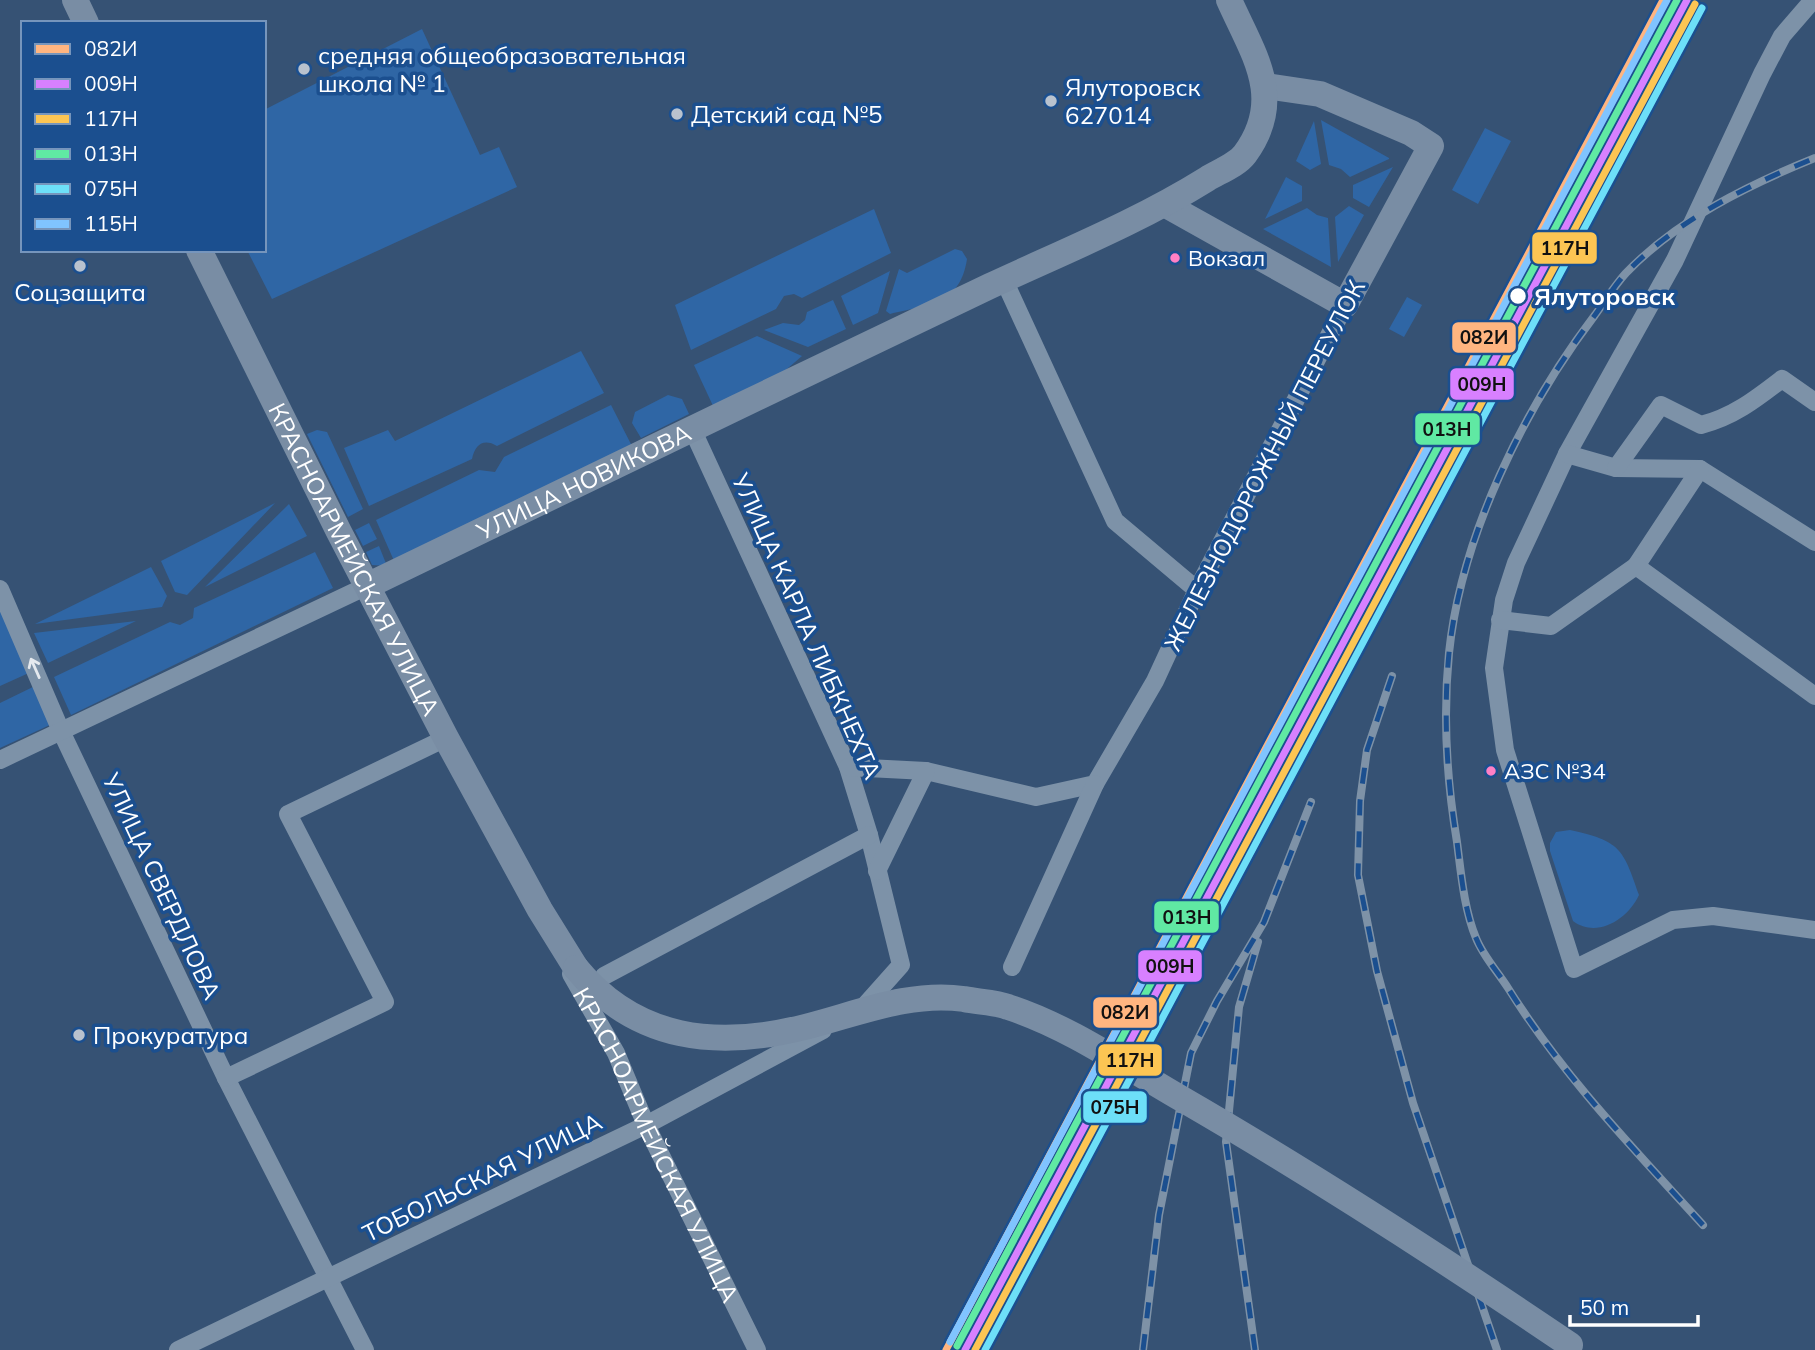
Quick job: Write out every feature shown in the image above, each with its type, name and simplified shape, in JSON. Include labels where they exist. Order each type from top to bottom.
[{"type":"street","points":[[75,0],[85,21]]},
{"type":"street","points":[[1229,0],[1266,86]]},
{"type":"street","points":[[1813,0],[1782,36],[1680,250],[1567,454],[1516,563],[1500,620],[1494,668],[1505,750],[1574,968],[1673,920],[1713,916],[1815,930]]},
{"type":"street","name":"ЖЕЛЕЗНОДОРОЖНЫЙ ПЕРЕУЛОК","points":[[1012,968],[1095,784],[1155,681],[1197,590],[1431,146],[1411,133],[1320,94],[1266,86]]},
{"type":"street","name":"УЛИЦА НОВИКОВА","points":[[0,760],[1166,205],[1243,157],[1259,131],[1265,110],[1266,86]]},
{"type":"street","points":[[1166,205],[1345,305]]},
{"type":"street","name":"КРАСНОАРМЕЙСКАЯ УЛИЦА","points":[[200,252],[339,532],[516,866],[576,968],[593,988],[615,1007],[641,1022],[680,1034],[729,1039],[802,1028],[890,1003],[952,997],[1007,1006],[1074,1037],[1365,1208],[1574,1348]]},
{"type":"street","points":[[1004,280],[1115,521],[1197,590]]},
{"type":"street","points":[[1616,468],[1661,405],[1700,425],[1720,420],[1752,403],[1782,379],[1815,402]]},
{"type":"street","name":"УЛИЦА КАРЛА ЛИБКНЕХТА","points":[[693,431],[848,767],[869,835],[901,965]]},
{"type":"street","points":[[1567,454],[1616,468],[1700,470],[1814,540]]},
{"type":"street","points":[[1500,620],[1551,626],[1636,566],[1700,470]]},
{"type":"street","points":[[1636,566],[1815,696]]},
{"type":"street","name":"УЛИЦА СВЕРДЛОВА","points":[[0,589],[61,732],[226,1078],[365,1350]]},
{"type":"street","points":[[226,1078],[385,1002],[288,814],[446,738]]},
{"type":"street","points":[[848,767],[926,771],[1036,797],[1095,784]]},
{"type":"street","points":[[877,871],[926,771]]},
{"type":"street","points":[[604,976],[869,835]]},
{"type":"street","name":"КРАСНОАРМЕЙСКАЯ УЛИЦА","points":[[516,866],[521,886],[615,1053],[646,1125],[757,1350]]},
{"type":"street","name":"ТОБОЛЬСКАЯ УЛИЦА","points":[[178,1350],[646,1125],[863,1009],[901,965]]},
{"type":"shaded area","points":[[422,29],[480,155],[499,147],[517,187],[272,299],[248,252],[266,252],[266,109]]},
{"type":"shaded area","points":[[1321,120],[1389,159],[1350,177],[1341,169],[1329,165]]},
{"type":"shaded area","points":[[1314,121],[1321,164],[1310,170],[1296,161]]},
{"type":"shaded area","points":[[1485,128],[1511,141],[1478,204],[1452,190]]},
{"type":"shaded area","points":[[1393,167],[1369,207],[1353,198],[1353,185]]},
{"type":"shaded area","points":[[1286,177],[1302,186],[1302,201],[1265,219]]},
{"type":"shaded area","points":[[1349,206],[1364,215],[1338,262],[1335,217]]},
{"type":"shaded area","points":[[1307,208],[1328,218],[1331,267],[1263,229]]},
{"type":"shaded area","points":[[874,209],[891,253],[802,298],[794,294],[784,296],[776,309],[691,350],[675,305]]},
{"type":"shaded area","points":[[955,249],[962,251],[967,259],[958,286],[950,294],[918,308],[890,314],[886,311],[899,269],[907,273]]},
{"type":"shaded area","points":[[890,271],[878,313],[853,325],[841,296]]},
{"type":"shaded area","points":[[1407,297],[1422,305],[1404,337],[1389,329]]},
{"type":"shaded area","points":[[833,300],[846,329],[808,347],[764,330],[783,323],[799,325],[805,320],[807,312]]},
{"type":"shaded area","points":[[757,336],[802,356],[773,381],[714,408],[694,365]]},
{"type":"shaded area","points":[[581,351],[604,393],[497,446],[481,444],[472,459],[369,506],[344,448],[388,430],[395,441]]},
{"type":"shaded area","points":[[668,395],[682,399],[689,414],[641,438],[632,423],[635,412]]},
{"type":"shaded area","points":[[611,405],[634,450],[395,563],[376,520],[479,470],[495,472],[504,457]]},
{"type":"shaded area","points":[[317,430],[327,432],[363,509],[348,517],[307,434]]},
{"type":"shaded area","points":[[275,503],[187,595],[175,592],[161,561]]},
{"type":"shaded area","points":[[289,504],[307,536],[205,587]]},
{"type":"shaded area","points":[[369,523],[377,539],[363,546],[355,530]]},
{"type":"shaded area","points":[[379,546],[387,566],[372,565],[366,552]]},
{"type":"shaded area","points":[[315,552],[333,588],[71,715],[54,677],[170,622],[180,625],[193,618],[194,608]]},
{"type":"shaded area","points":[[151,567],[167,596],[162,607],[35,624]]},
{"type":"shaded area","points":[[0,605],[31,672],[0,686]]},
{"type":"shaded area","points":[[136,621],[48,663],[34,633]]},
{"type":"shaded area","points":[[37,685],[52,724],[0,748],[0,703]]},
{"type":"shaded area","points":[[1570,830],[1610,843],[1628,867],[1639,895],[1627,912],[1611,924],[1592,928],[1573,921],[1550,851],[1550,843],[1556,832]]},
{"type":"railway","points":[[1703,1225],[1576,1082],[1529,1020],[1479,945],[1464,891],[1451,796],[1446,724],[1449,653],[1467,564],[1500,475],[1544,391],[1614,288],[1646,254],[1691,220],[1739,192],[1815,158]]},
{"type":"railway","points":[[1392,676],[1367,750],[1360,801],[1358,875],[1377,971],[1413,1103],[1497,1350]]},
{"type":"railway","points":[[1143,1350],[1159,1215],[1191,1053],[1217,1001],[1264,922],[1311,802]]},
{"type":"railway","points":[[1255,1350],[1226,1142],[1239,1007],[1258,942]]},
{"type":"transit line","name":"082И","points":[[946,1350],[1663,0]]},
{"type":"transit line","name":"115Н","points":[[950,1342],[1667,0]]},
{"type":"transit line","name":"013Н","points":[[957,1346],[1677,0]]},
{"type":"transit line","name":"009Н","points":[[965,1350],[1687,0]]},
{"type":"transit line","name":"117Н","points":[[975,1350],[1695,4]]},
{"type":"transit line","name":"075Н","points":[[985,1350],[1702,8]]},
{"type":"place","name":"средняя общеобразовательная школа № 1","points":[[304,69]]},
{"type":"place","name":"Ялуторовск 627014","points":[[1051,101]]},
{"type":"place","name":"Детский сад №5","points":[[677,114]]},
{"type":"place","name":"Вокзал","points":[[1175,258]]},
{"type":"place","name":"Соцзащита","points":[[80,266]]},
{"type":"place","name":"Ялуторовск","points":[[1518,296]]},
{"type":"place","name":"АЗС №34","points":[[1491,771]]},
{"type":"place","name":"Прокуратура","points":[[79,1035]]}]
